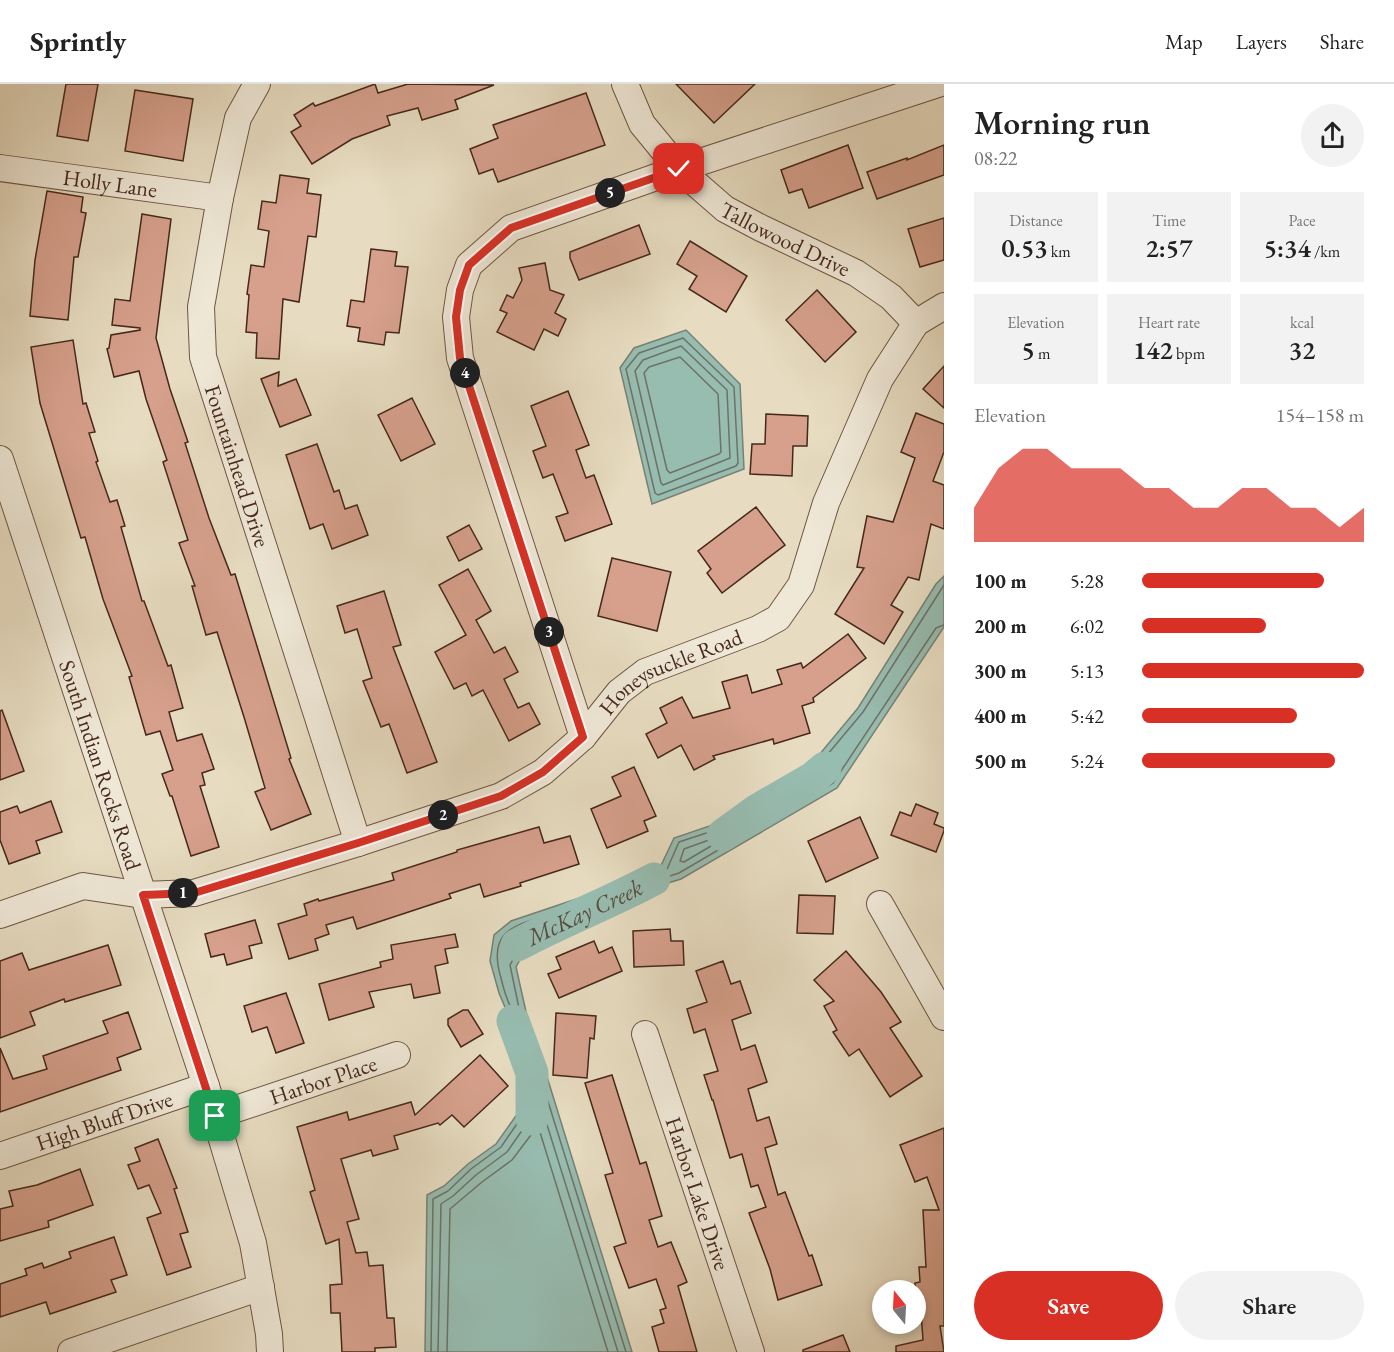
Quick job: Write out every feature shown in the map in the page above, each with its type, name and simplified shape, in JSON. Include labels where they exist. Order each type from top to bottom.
[{"type":"street","name":"Fountainhead Drive","points":[[256,84],[238,118],[220,198],[201,307],[203,357],[358,843]]},
{"type":"street","name":"Tallowood Drive","points":[[625,84],[642,124],[679,169],[725,209],[856,273],[891,297],[916,323]]},
{"type":"street","points":[[583,737],[460,358],[456,317],[460,290],[469,265],[511,228],[679,169],[938,84]]},
{"type":"street","name":"Holly Lane","points":[[0,168],[220,198]]},
{"type":"street","name":"Honeysuckle Road","points":[[0,915],[83,886],[143,895],[194,893],[501,796],[543,772],[583,737],[619,692],[645,672],[750,632],[778,618],[801,585],[826,503],[880,380],[916,323],[944,306]]},
{"type":"street","name":"South Indian Rocks Road","points":[[0,459],[206,1086],[253,1243],[270,1352]]},
{"type":"street","points":[[880,904],[935,983],[944,1017]]},
{"type":"street","name":"Harbor Lake Drive","points":[[645,1034],[751,1352]]},
{"type":"street","name":"Harbor Place","points":[[215,1116],[397,1055]]},
{"type":"street","name":"High Bluff Drive","points":[[0,1156],[206,1086]]},
{"type":"street","points":[[71,1352],[261,1287]]},
{"type":"water","points":[[686,330],[740,384],[744,469],[652,504],[620,368],[634,348]]},
{"type":"water","points":[[944,576],[944,627],[837,788],[681,879],[585,909],[532,938],[516,967],[529,1025],[541,1058],[529,1064],[499,993],[490,961],[494,935],[511,921],[618,885],[656,876],[674,838],[780,802],[858,708],[936,584]]},
{"type":"water","points":[[544,1067],[632,1352],[425,1352],[427,1195],[444,1186],[468,1164],[496,1144],[518,1113],[520,1079]]},
{"type":"building","points":[[66,84],[98,84],[88,141],[57,136]]},
{"type":"building","points":[[375,84],[378,93],[408,84],[494,85],[455,100],[458,109],[422,120],[418,108],[387,116],[390,125],[352,139],[312,164],[291,132],[301,126],[294,115],[313,103],[315,106]]},
{"type":"building","points":[[676,84],[755,84],[714,123]]},
{"type":"building","points":[[135,90],[193,99],[183,161],[125,151]]},
{"type":"building","points":[[586,93],[605,145],[498,182],[493,169],[479,174],[470,149],[498,138],[493,125]]},
{"type":"building","points":[[848,145],[863,188],[809,208],[802,189],[789,193],[781,170]]},
{"type":"building","points":[[944,145],[944,175],[877,199],[867,172],[907,158],[907,160]]},
{"type":"building","points":[[280,175],[309,179],[307,193],[321,195],[316,237],[308,236],[299,302],[283,299],[279,359],[256,358],[257,333],[246,332],[249,295],[247,294],[251,265],[264,267],[269,231],[258,229],[262,201],[276,203]]},
{"type":"building","points":[[47,191],[83,197],[81,212],[86,213],[78,257],[74,257],[68,320],[30,316],[35,260]]},
{"type":"building","points":[[142,214],[171,219],[156,338],[188,442],[185,443],[209,518],[231,575],[235,574],[291,758],[289,759],[311,814],[271,830],[255,792],[265,788],[217,632],[206,635],[192,586],[195,586],[179,543],[188,540],[163,462],[167,460],[139,371],[114,377],[107,349],[111,335],[140,330],[140,328],[112,325],[115,299],[130,301]]},
{"type":"building","points":[[944,218],[944,260],[920,267],[908,229]]},
{"type":"building","points":[[639,225],[650,254],[579,280],[570,258],[570,252]]},
{"type":"building","points":[[690,241],[747,276],[726,312],[689,289],[697,276],[677,264]]},
{"type":"building","points":[[371,249],[397,252],[395,266],[408,267],[399,333],[386,332],[384,345],[358,341],[360,328],[347,326],[351,300],[364,302]]},
{"type":"building","points":[[545,263],[550,290],[564,295],[555,313],[566,319],[558,336],[544,329],[534,350],[497,332],[507,313],[500,310],[507,295],[513,298],[522,280],[519,268]]},
{"type":"building","points":[[817,290],[856,332],[825,362],[786,320]]},
{"type":"building","points":[[73,340],[83,404],[86,403],[95,432],[89,433],[98,461],[96,462],[110,502],[117,500],[125,526],[121,527],[142,601],[144,601],[168,666],[171,665],[183,708],[169,712],[177,741],[202,734],[214,769],[202,773],[205,785],[200,786],[219,847],[191,856],[172,796],[170,796],[162,774],[173,770],[160,731],[146,735],[129,677],[132,676],[103,599],[85,537],[81,538],[40,403],[31,347]]},
{"type":"building","points":[[944,366],[944,408],[923,389]]},
{"type":"building","points":[[279,372],[278,386],[296,379],[311,415],[280,427],[261,379]]},
{"type":"building","points":[[568,391],[589,445],[576,450],[586,478],[594,475],[612,524],[565,541],[556,517],[568,513],[553,474],[543,478],[533,451],[546,446],[531,406]]},
{"type":"building","points":[[412,398],[435,444],[401,461],[378,415]]},
{"type":"building","points":[[916,413],[944,424],[944,452],[933,481],[944,485],[944,529],[931,524],[919,580],[908,577],[891,605],[903,612],[884,644],[835,614],[864,568],[857,567],[867,516],[893,522],[915,458],[901,452]]},
{"type":"building","points":[[766,414],[808,416],[807,446],[793,446],[792,476],[750,474],[752,444],[765,444]]},
{"type":"building","points":[[317,444],[334,492],[339,490],[345,509],[357,505],[368,535],[332,549],[323,524],[310,529],[286,455]]},
{"type":"building","points":[[756,507],[785,545],[722,593],[707,573],[711,569],[698,551]]},
{"type":"building","points":[[469,525],[482,549],[459,561],[447,537]]},
{"type":"building","points":[[612,558],[671,572],[657,631],[598,616]]},
{"type":"building","points":[[468,569],[491,611],[476,620],[494,653],[505,647],[518,672],[504,679],[518,708],[529,703],[540,724],[509,741],[483,690],[472,696],[466,683],[454,689],[435,652],[466,635],[439,585]]},
{"type":"building","points":[[384,591],[401,645],[393,647],[437,762],[407,773],[389,724],[381,727],[363,681],[372,678],[357,629],[345,633],[337,606]]},
{"type":"building","points":[[848,634],[866,658],[813,698],[814,702],[802,706],[810,733],[774,744],[773,739],[713,756],[715,759],[694,770],[681,745],[658,758],[646,734],[667,723],[660,708],[682,697],[693,718],[730,708],[722,682],[747,675],[752,693],[782,684],[777,670],[801,663],[803,668]]},
{"type":"building","points":[[2,710],[24,771],[0,780],[0,711]]},
{"type":"building","points":[[634,767],[656,816],[644,821],[648,831],[607,848],[591,809],[621,796],[612,777]]},
{"type":"building","points":[[51,801],[62,832],[36,841],[40,853],[9,864],[0,840],[0,812],[17,806],[20,813]]},
{"type":"building","points":[[916,804],[938,813],[934,824],[944,828],[944,831],[936,852],[891,835],[900,812],[911,816]]},
{"type":"building","points":[[860,817],[878,858],[826,882],[808,841]]},
{"type":"building","points":[[539,827],[544,843],[570,836],[579,864],[484,897],[480,884],[449,894],[451,898],[357,929],[353,917],[326,925],[329,934],[315,939],[318,950],[289,959],[278,924],[307,915],[304,904],[394,880],[392,873],[457,852],[457,850]]},
{"type":"building","points":[[799,895],[835,896],[833,934],[797,933]]},
{"type":"building","points":[[255,920],[262,943],[249,946],[252,958],[227,965],[224,954],[211,957],[205,934]]},
{"type":"building","points":[[670,929],[671,941],[683,941],[684,965],[634,967],[633,931]]},
{"type":"building","points":[[455,934],[458,947],[445,949],[448,963],[435,966],[440,993],[414,998],[411,984],[369,992],[374,1007],[329,1020],[319,984],[381,967],[380,962],[393,959],[391,945]]},
{"type":"building","points":[[594,941],[599,953],[612,947],[622,971],[559,998],[548,974],[561,969],[556,957]]},
{"type":"building","points":[[108,945],[121,985],[65,1002],[64,999],[30,1012],[35,1025],[0,1038],[0,961],[22,953],[29,970]]},
{"type":"building","points":[[846,951],[881,992],[901,1022],[890,1028],[922,1076],[890,1097],[859,1049],[849,1056],[833,1032],[837,1030],[824,1006],[834,1001],[814,980]]},
{"type":"building","points":[[723,961],[731,984],[740,981],[751,1013],[732,1020],[741,1050],[755,1045],[767,1082],[748,1089],[757,1121],[769,1117],[777,1144],[765,1148],[778,1195],[785,1192],[822,1285],[778,1300],[770,1269],[749,1213],[766,1207],[758,1185],[751,1187],[742,1154],[730,1158],[704,1075],[718,1071],[705,1029],[694,1033],[687,1009],[707,1002],[696,971]]},
{"type":"building","points":[[286,993],[304,1043],[276,1053],[267,1027],[252,1032],[244,1006]]},
{"type":"building","points":[[463,1010],[468,1010],[483,1034],[461,1047],[448,1025],[448,1019]]},
{"type":"building","points":[[128,1012],[141,1049],[117,1058],[121,1070],[0,1112],[0,1048],[13,1079],[47,1069],[43,1056],[108,1033],[103,1021]]},
{"type":"building","points":[[556,1013],[596,1016],[594,1039],[590,1038],[587,1078],[553,1075]]},
{"type":"building","points":[[480,1055],[508,1086],[464,1127],[452,1115],[440,1125],[438,1123],[394,1136],[398,1149],[373,1156],[371,1150],[341,1159],[359,1219],[347,1222],[356,1253],[367,1252],[369,1266],[383,1265],[387,1318],[394,1318],[396,1347],[375,1348],[375,1352],[342,1352],[340,1313],[331,1313],[330,1285],[342,1284],[339,1239],[326,1244],[310,1192],[315,1190],[297,1127],[347,1112],[349,1120],[411,1102],[415,1115]]},
{"type":"building","points":[[612,1075],[640,1164],[646,1162],[662,1216],[649,1220],[658,1247],[671,1242],[687,1282],[678,1286],[697,1352],[659,1352],[652,1327],[664,1323],[660,1310],[666,1308],[656,1279],[629,1288],[614,1247],[626,1243],[605,1175],[613,1173],[585,1083]]},
{"type":"building","points":[[944,1128],[944,1326],[940,1326],[944,1352],[896,1352],[896,1346],[923,1340],[923,1334],[926,1334],[926,1280],[920,1280],[919,1267],[926,1267],[923,1210],[939,1210],[927,1177],[915,1182],[900,1145]]},
{"type":"building","points":[[158,1139],[177,1188],[174,1189],[188,1232],[180,1234],[191,1267],[167,1275],[147,1218],[161,1213],[149,1185],[138,1189],[128,1165],[140,1161],[135,1148]]},
{"type":"building","points":[[80,1169],[93,1205],[48,1221],[49,1227],[0,1241],[0,1209],[13,1206],[9,1191],[37,1185]]},
{"type":"building","points":[[114,1237],[127,1275],[111,1280],[116,1292],[50,1314],[46,1302],[0,1317],[0,1284],[27,1275],[25,1269],[42,1263],[44,1268],[71,1258],[69,1252]]},
{"type":"building","points":[[843,1335],[850,1352],[803,1352],[803,1350]]},
{"type":"waterway","name":"McKay Creek","points":[[723,835],[756,811],[813,778],[825,768]]},
{"type":"waterway","name":"McKay Creek","points":[[517,945],[654,879]]},
{"type":"waterway","name":"McKay Creek","points":[[513,1021],[532,1073],[532,1119]]},
{"type":"route","points":[[215,1116],[143,895],[194,893],[501,796],[543,772],[583,737],[460,358],[456,317],[460,290],[469,265],[511,228],[679,169]]}]
